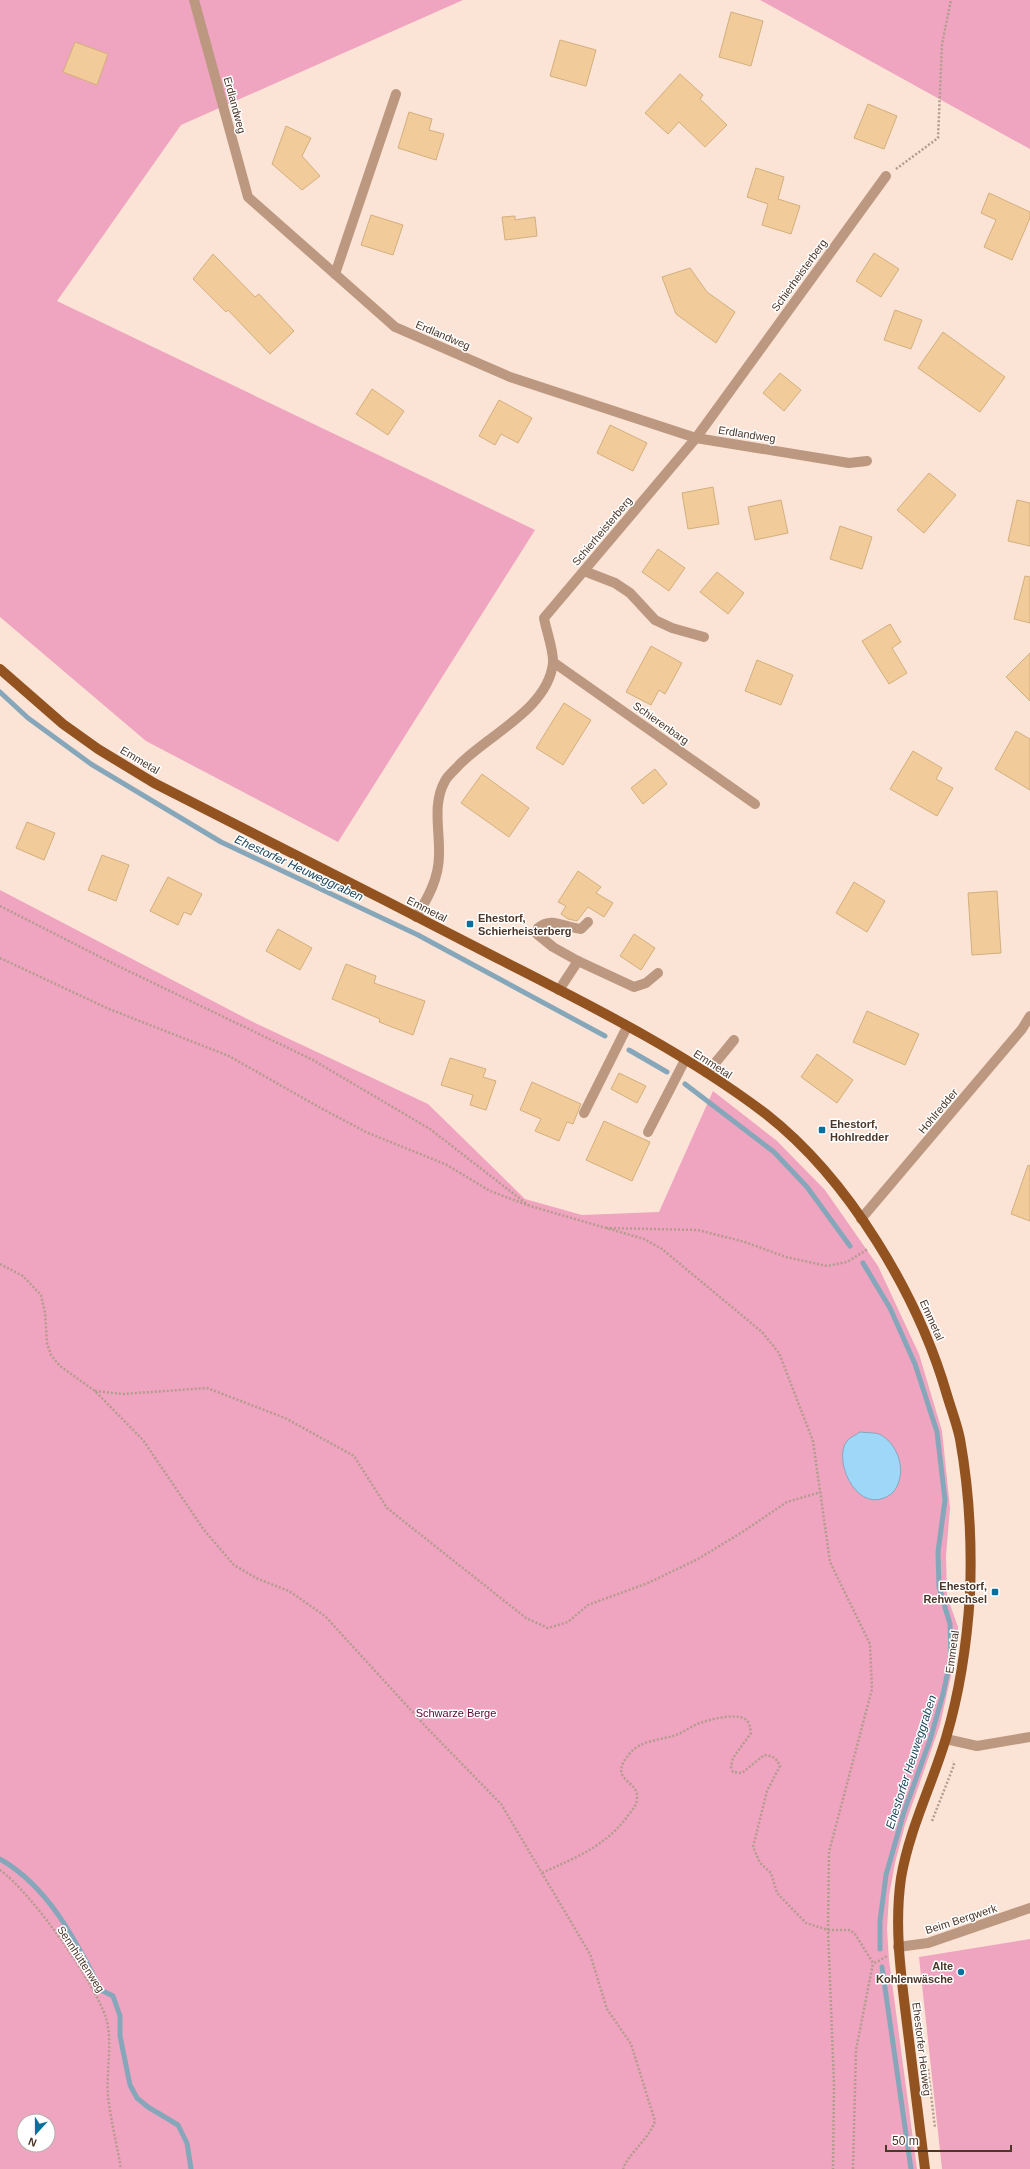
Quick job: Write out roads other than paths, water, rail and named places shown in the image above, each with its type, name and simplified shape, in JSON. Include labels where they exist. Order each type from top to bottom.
[{"type":"main road","name":"Emmetal","points":[[0,669],[63,724],[98,749],[148,779],[559,990],[628,1027],[707,1073],[768,1116],[807,1153],[841,1190],[904,1288],[939,1366],[959,1436],[970,1524],[970,1588],[967,1640],[960,1682],[946,1739],[927,1793]]},
{"type":"main road","name":"Ehestorfer Heuweg","points":[[925,2169],[898,1947],[897,1912],[904,1864],[927,1793]]},
{"type":"street","name":"Erdlandweg","points":[[194,0],[248,197],[395,327],[510,377],[696,438],[850,463],[867,461]]},
{"type":"street","points":[[335,274],[396,94]]},
{"type":"street","name":"Schierheisterberg","points":[[416,917],[434,885],[439,856],[437,814],[438,798],[445,780],[490,738],[522,715],[546,684],[553,662],[544,618],[696,438],[886,176]]},
{"type":"street","points":[[584,571],[616,583],[630,593],[655,620],[672,628],[704,637]]},
{"type":"street","name":"Schierenbarg","points":[[553,662],[755,804]]},
{"type":"street","points":[[588,922],[581,929],[553,922],[541,925],[538,928],[537,934],[541,939],[578,961],[634,987],[646,983],[658,973]]},
{"type":"street","points":[[559,990],[578,961]]},
{"type":"street","name":"Hohlredder","points":[[861,1219],[1022,1029],[1030,1016]]},
{"type":"street","points":[[584,1113],[628,1027]]},
{"type":"street","points":[[707,1073],[734,1040]]},
{"type":"street","points":[[648,1132],[685,1060]]},
{"type":"street","points":[[946,1739],[977,1746],[1030,1737]]},
{"type":"street","name":"Beim Bergwerk","points":[[898,1947],[928,1943],[1030,1908]]},
{"type":"water","points":[[860,1432],[881,1435],[886,1438],[897,1453],[901,1471],[899,1481],[893,1492],[884,1498],[873,1500],[864,1497],[855,1490],[845,1470],[843,1449],[851,1437]]},
{"type":"waterway","name":"Ehestorfer Heuweggraben","points":[[0,692],[28,718],[91,764],[221,842],[418,935],[605,1036]]},
{"type":"waterway","name":"Ehestorfer Heuweggraben","points":[[629,1050],[667,1072]]},
{"type":"waterway","name":"Ehestorfer Heuweggraben","points":[[685,1084],[774,1152],[807,1187],[850,1246]]},
{"type":"waterway","name":"Ehestorfer Heuweggraben","points":[[863,1263],[890,1308],[915,1364],[937,1432],[945,1500],[938,1552],[939,1587],[950,1624],[951,1657],[943,1694],[930,1740],[904,1812],[886,1875],[880,1921],[880,1949]]},
{"type":"waterway","points":[[0,1859],[33,1884],[47,1900],[71,1934],[101,1990],[113,1996],[120,2016],[120,2036],[130,2085],[137,2098],[148,2107],[178,2125],[187,2143],[191,2169]]},
{"type":"waterway","name":"Ehestorfer Heuweggraben","points":[[882,1967],[911,2169]]},
{"type":"place","name":"Ehestorf, Schierheisterberg","points":[[470,924]]},
{"type":"place","name":"Ehestorf, Hohlredder","points":[[822,1130]]},
{"type":"place","name":"Ehestorf, Rehwechsel","points":[[995,1592]]},
{"type":"place","name":"Alte Kohlenwäsche","points":[[961,1972]]},
{"type":"park label","name":"Schwarze Berge","points":[[456,1713]]}]
